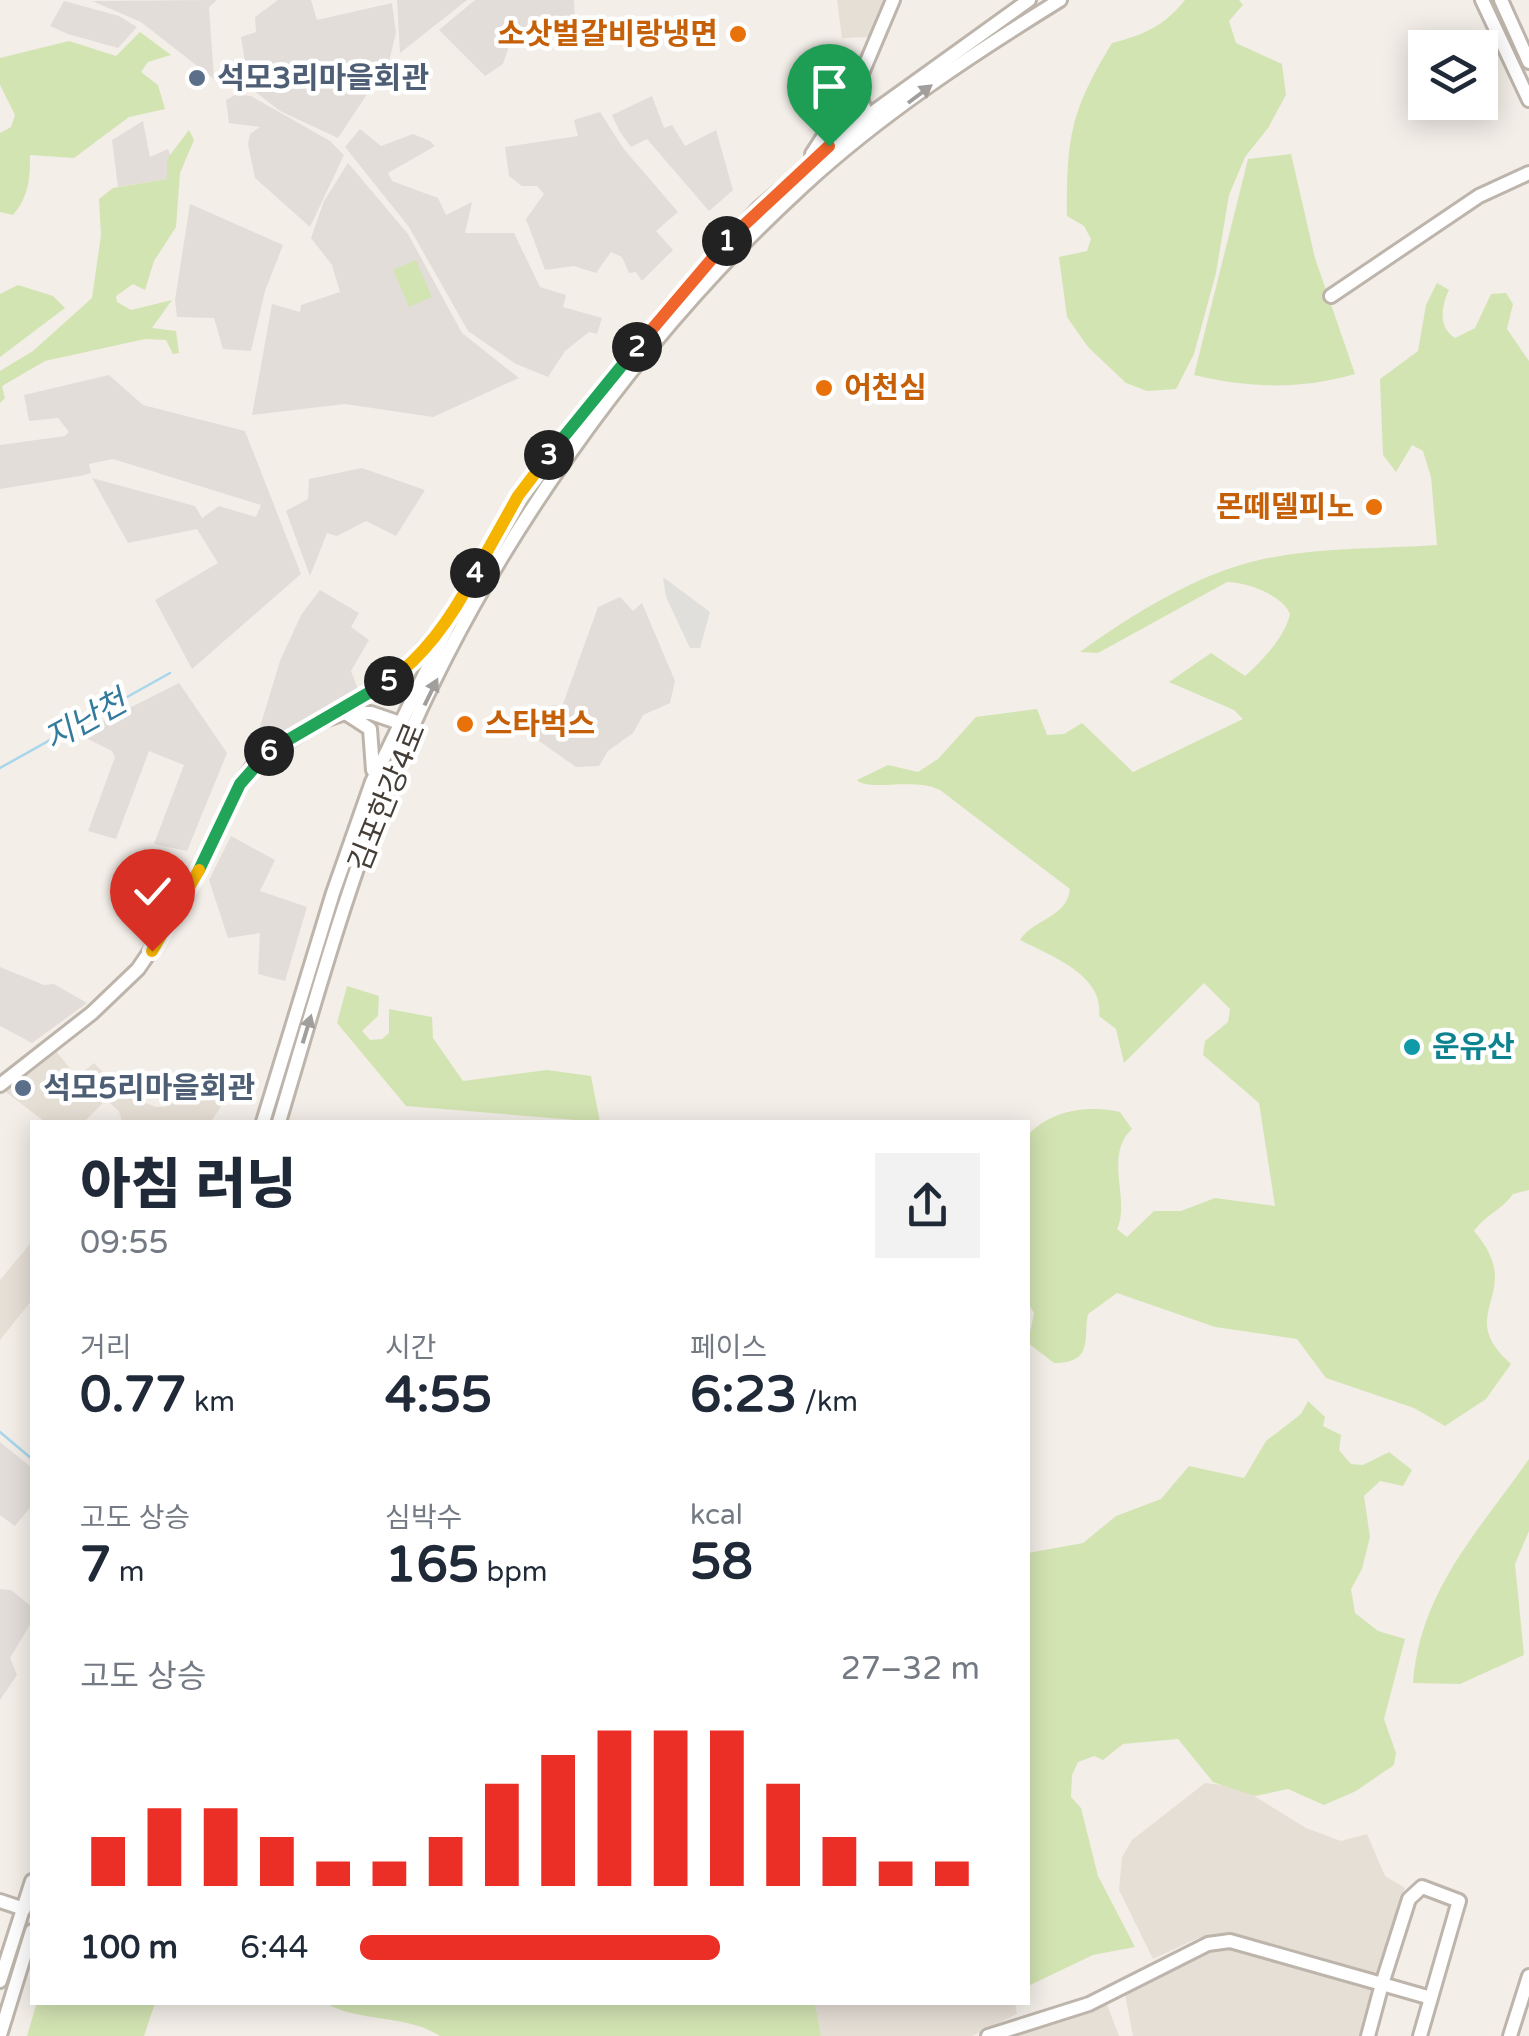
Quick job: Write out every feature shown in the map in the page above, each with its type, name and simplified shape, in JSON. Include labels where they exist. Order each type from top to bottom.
[{"type":"street","points":[[798,172],[857,85],[893,0]]},
{"type":"street","name":"김포한강4로","points":[[279,1120],[340,920],[398,760],[528,514],[592,426],[702,292],[779,209],[869,123],[1029,0]]},
{"type":"street","name":"김포한강4로","points":[[264,1120],[333,893],[372,782],[454,612],[508,514],[558,443],[689,284],[798,172],[1060,0]]},
{"type":"street","points":[[1482,0],[1529,100]]},
{"type":"street","points":[[1501,0],[1529,62]]},
{"type":"street","points":[[857,85],[869,123]]},
{"type":"street","points":[[1331,296],[1479,196],[1529,173]]},
{"type":"street","points":[[0,1085],[92,1013],[138,969],[178,910],[246,774],[271,750],[404,670],[454,612]]},
{"type":"street","points":[[321,721],[344,713],[371,713],[400,722]]},
{"type":"street","points":[[344,713],[370,729],[375,748],[372,782]]},
{"type":"street","points":[[1368,2036],[1409,1899],[1422,1887],[1458,1901],[1420,2036]]},
{"type":"street","points":[[0,1981],[30,1888]]},
{"type":"street","points":[[0,1902],[24,1909]]},
{"type":"street","points":[[0,2035],[30,1938]]},
{"type":"street","points":[[988,2036],[1088,2004],[1208,1944],[1230,1941],[1431,1998]]},
{"type":"street","points":[[1510,2036],[1529,1976]]},
{"type":"shaded area","points":[[217,0],[209,7],[214,79],[141,22],[92,1]]},
{"type":"shaded area","points":[[278,0],[311,0],[317,20],[392,3],[396,33],[389,61],[338,138],[280,111],[249,87],[241,37],[256,32],[255,17]]},
{"type":"shaded area","points":[[397,0],[467,0],[400,53]]},
{"type":"shaded area","points":[[475,0],[574,0],[575,20],[535,24],[509,46],[503,64],[485,76],[439,30]]},
{"type":"shaded area","points":[[837,0],[886,0],[869,37],[842,38]]},
{"type":"shaded area","points":[[64,1],[119,16],[137,27],[118,48],[68,34],[50,26]]},
{"type":"shaded area","points":[[237,94],[251,96],[330,141],[344,155],[310,227],[255,178],[248,144],[250,134],[260,127],[229,123],[226,100]]},
{"type":"shaded area","points":[[652,96],[664,128],[672,125],[685,146],[716,130],[733,190],[709,211],[647,139],[631,147],[620,132],[612,115]]},
{"type":"shaded area","points":[[600,112],[623,148],[678,212],[656,231],[673,250],[642,281],[636,272],[629,273],[622,257],[611,252],[596,273],[574,266],[545,270],[526,219],[544,194],[537,186],[522,186],[509,176],[505,147],[578,136],[574,120]]},
{"type":"shaded area","points":[[143,121],[150,157],[168,149],[167,179],[118,187],[112,140]]},
{"type":"shaded area","points":[[360,129],[381,146],[413,134],[430,141],[435,146],[388,173],[392,181],[438,198],[446,215],[472,202],[465,233],[514,233],[540,287],[566,295],[563,307],[602,318],[597,334],[589,332],[565,351],[548,377],[516,364],[468,331],[409,227],[345,147]]},
{"type":"shaded area","points":[[348,163],[408,234],[462,333],[519,378],[433,417],[345,404],[252,415],[272,304],[300,312],[301,305],[340,292],[332,265],[311,238],[324,201]]},
{"type":"shaded area","points":[[190,204],[283,245],[265,291],[251,351],[223,349],[214,318],[177,317],[175,300]]},
{"type":"shaded area","points":[[109,375],[143,405],[245,431],[301,574],[192,669],[155,600],[218,563],[197,529],[128,543],[92,478],[195,506],[202,518],[219,506],[256,517],[261,505],[113,459],[89,464],[91,473],[80,476],[0,489],[0,445],[65,436],[69,432],[58,418],[29,421],[24,395]]},
{"type":"shaded area","points":[[362,468],[425,490],[396,536],[366,521],[337,536],[327,533],[310,576],[286,511],[308,499],[309,479]]},
{"type":"shaded area","points":[[663,577],[710,612],[700,648],[690,648],[666,597]]},
{"type":"shaded area","points":[[320,590],[359,613],[351,627],[369,640],[351,671],[358,689],[262,743],[260,727],[280,661],[301,615]]},
{"type":"shaded area","points":[[620,597],[633,611],[642,603],[675,681],[670,703],[643,715],[633,733],[608,751],[599,766],[576,767],[515,724],[522,710],[563,704],[598,607]]},
{"type":"shaded area","points":[[179,683],[227,753],[187,851],[154,844],[184,765],[149,751],[116,839],[88,831],[115,757],[112,751],[78,734]]},
{"type":"shaded area","points":[[231,836],[275,860],[260,891],[307,907],[285,981],[258,974],[260,933],[228,938],[209,880]]},
{"type":"shaded area","points":[[0,967],[44,985],[54,984],[87,1003],[32,1043],[0,1026]]},
{"type":"shaded area","points":[[55,1050],[77,1077],[94,1063],[126,1095],[156,1107],[165,1107],[183,1093],[201,1089],[213,1071],[235,1084],[212,1120],[121,1120],[119,1111],[106,1100],[86,1120],[42,1120],[2,1089]]},
{"type":"shaded area","points":[[30,1244],[30,1302],[0,1340],[0,1280]]},
{"type":"shaded area","points":[[0,1442],[30,1466],[30,1507],[15,1526],[0,1515]]},
{"type":"shaded area","points":[[0,1589],[11,1590],[30,1605],[30,1624],[10,1658],[17,1675],[0,1700]]},
{"type":"shaded area","points":[[1205,1783],[1240,1787],[1306,1828],[1341,1841],[1367,1834],[1385,1876],[1405,1888],[1378,1972],[1372,1975],[1228,1934],[1198,1938],[1153,1959],[1119,1890],[1122,1857],[1132,1840]]},
{"type":"shaded area","points":[[1227,1946],[1369,1986],[1373,1993],[1360,2036],[1133,2036],[1124,1989],[1197,1951]]},
{"type":"shaded area","points":[[1106,2002],[1119,2036],[994,2036],[1085,2012]]},
{"type":"shaded area","points":[[815,2005],[1015,2005],[1017,2014],[972,2036],[821,2036]]},
{"type":"green space","points":[[1185,0],[1239,0],[1243,5],[1229,21],[1236,43],[1282,64],[1286,95],[1268,128],[1245,157],[1229,195],[1216,273],[1194,354],[1176,389],[1147,391],[1126,383],[1088,347],[1067,317],[1059,257],[1087,251],[1091,239],[1084,226],[1067,216],[1070,145],[1087,88],[1112,43],[1153,28]]},
{"type":"green space","points":[[140,32],[171,55],[148,62],[141,72],[158,85],[165,109],[129,117],[74,158],[30,155],[29,180],[22,201],[13,215],[0,212],[0,133],[11,127],[15,115],[0,85],[0,58],[69,41],[116,56]]},
{"type":"green space","points":[[189,130],[194,140],[180,173],[176,227],[154,261],[145,290],[133,284],[116,296],[117,302],[131,310],[172,300],[152,328],[176,331],[179,353],[173,354],[166,340],[145,339],[45,361],[2,386],[5,398],[0,403],[0,371],[33,351],[92,298],[101,235],[99,199],[113,188],[167,179],[167,159]]},
{"type":"green space","points":[[1291,154],[1315,258],[1355,374],[1314,383],[1274,385],[1194,375],[1248,159]]},
{"type":"green space","points":[[416,260],[432,297],[409,307],[393,270]]},
{"type":"green space","points":[[1437,283],[1449,290],[1443,316],[1446,328],[1455,338],[1475,328],[1491,294],[1506,293],[1513,304],[1507,329],[1529,361],[1529,1190],[1513,1194],[1474,1231],[1489,1253],[1495,1271],[1488,1330],[1494,1346],[1511,1364],[1486,1399],[1445,1426],[1414,1408],[1326,1378],[1297,1339],[1215,1327],[1117,1293],[1088,1314],[1081,1354],[1067,1362],[1054,1363],[1030,1345],[1034,1313],[1030,1306],[1030,1133],[1037,1127],[1071,1112],[1120,1112],[1132,1129],[1119,1152],[1118,1165],[1121,1205],[1117,1229],[1127,1237],[1154,1211],[1181,1211],[1215,1198],[1275,1206],[1259,1103],[1203,1055],[1205,1041],[1228,1022],[1230,1009],[1204,983],[1124,1063],[1116,1029],[1099,1016],[1099,1002],[1084,978],[1020,940],[1063,906],[1070,889],[940,790],[917,785],[871,785],[857,780],[888,765],[918,772],[938,759],[976,717],[1037,709],[1047,735],[1064,734],[1082,723],[1133,772],[1243,719],[1234,710],[1169,682],[1211,653],[1245,676],[1252,670],[1278,640],[1290,614],[1280,601],[1263,591],[1227,582],[1098,653],[1080,652],[1165,597],[1236,566],[1303,553],[1437,545],[1431,477],[1423,451],[1412,445],[1396,472],[1383,455],[1380,379],[1418,351],[1426,305]]},
{"type":"green space","points":[[18,285],[53,296],[65,308],[0,357],[0,294]]},
{"type":"green space","points":[[347,986],[379,996],[378,1016],[362,1031],[370,1040],[382,1039],[389,1033],[389,1009],[432,1017],[433,1038],[463,1081],[547,1070],[591,1076],[600,1120],[406,1106],[337,1023]]},
{"type":"green space","points":[[1308,1401],[1325,1417],[1323,1426],[1341,1435],[1339,1450],[1351,1464],[1363,1465],[1389,1452],[1412,1470],[1403,1486],[1380,1481],[1364,1496],[1370,1537],[1362,1569],[1351,1589],[1355,1613],[1378,1631],[1405,1639],[1384,1719],[1396,1753],[1394,1765],[1356,1791],[1324,1805],[1288,1789],[1255,1796],[1213,1782],[1178,1739],[1123,1744],[1103,1760],[1094,1756],[1078,1762],[1072,1775],[1071,1797],[1081,1808],[1098,1876],[1135,1947],[1093,1955],[1030,1985],[1030,1553],[1083,1543],[1116,1516],[1161,1499],[1189,1466],[1244,1478],[1266,1441],[1301,1414]]},
{"type":"green space","points":[[1529,1459],[1529,1531],[1515,1564],[1524,1655],[1460,1684],[1413,1683],[1427,1619],[1440,1590],[1472,1537]]},
{"type":"green space","points":[[36,2005],[154,2005],[144,2036],[27,2036]]},
{"type":"green space","points":[[330,2005],[815,2005],[821,2036],[440,2036],[413,2024]]},
{"type":"waterway","name":"지난천","points":[[0,768],[170,673]]},
{"type":"waterway","points":[[0,1432],[30,1457]]},
{"type":"place","name":"소삿벌갈비랑냉면","points":[[738,34]]},
{"type":"place","name":"석모3리마을회관","points":[[197,78]]},
{"type":"place","name":"어천심","points":[[824,388]]},
{"type":"place","name":"몬떼델피노","points":[[1374,507]]},
{"type":"place","name":"스타벅스","points":[[465,724]]},
{"type":"place","name":"운유산","points":[[1412,1047]]},
{"type":"place","name":"석모5리마을회관","points":[[23,1088]]},
{"type":"route","points":[[152,951],[194,882],[240,784],[256,762],[289,738],[383,686],[421,654],[454,612],[508,514],[558,443],[724,245],[829,146]]}]
